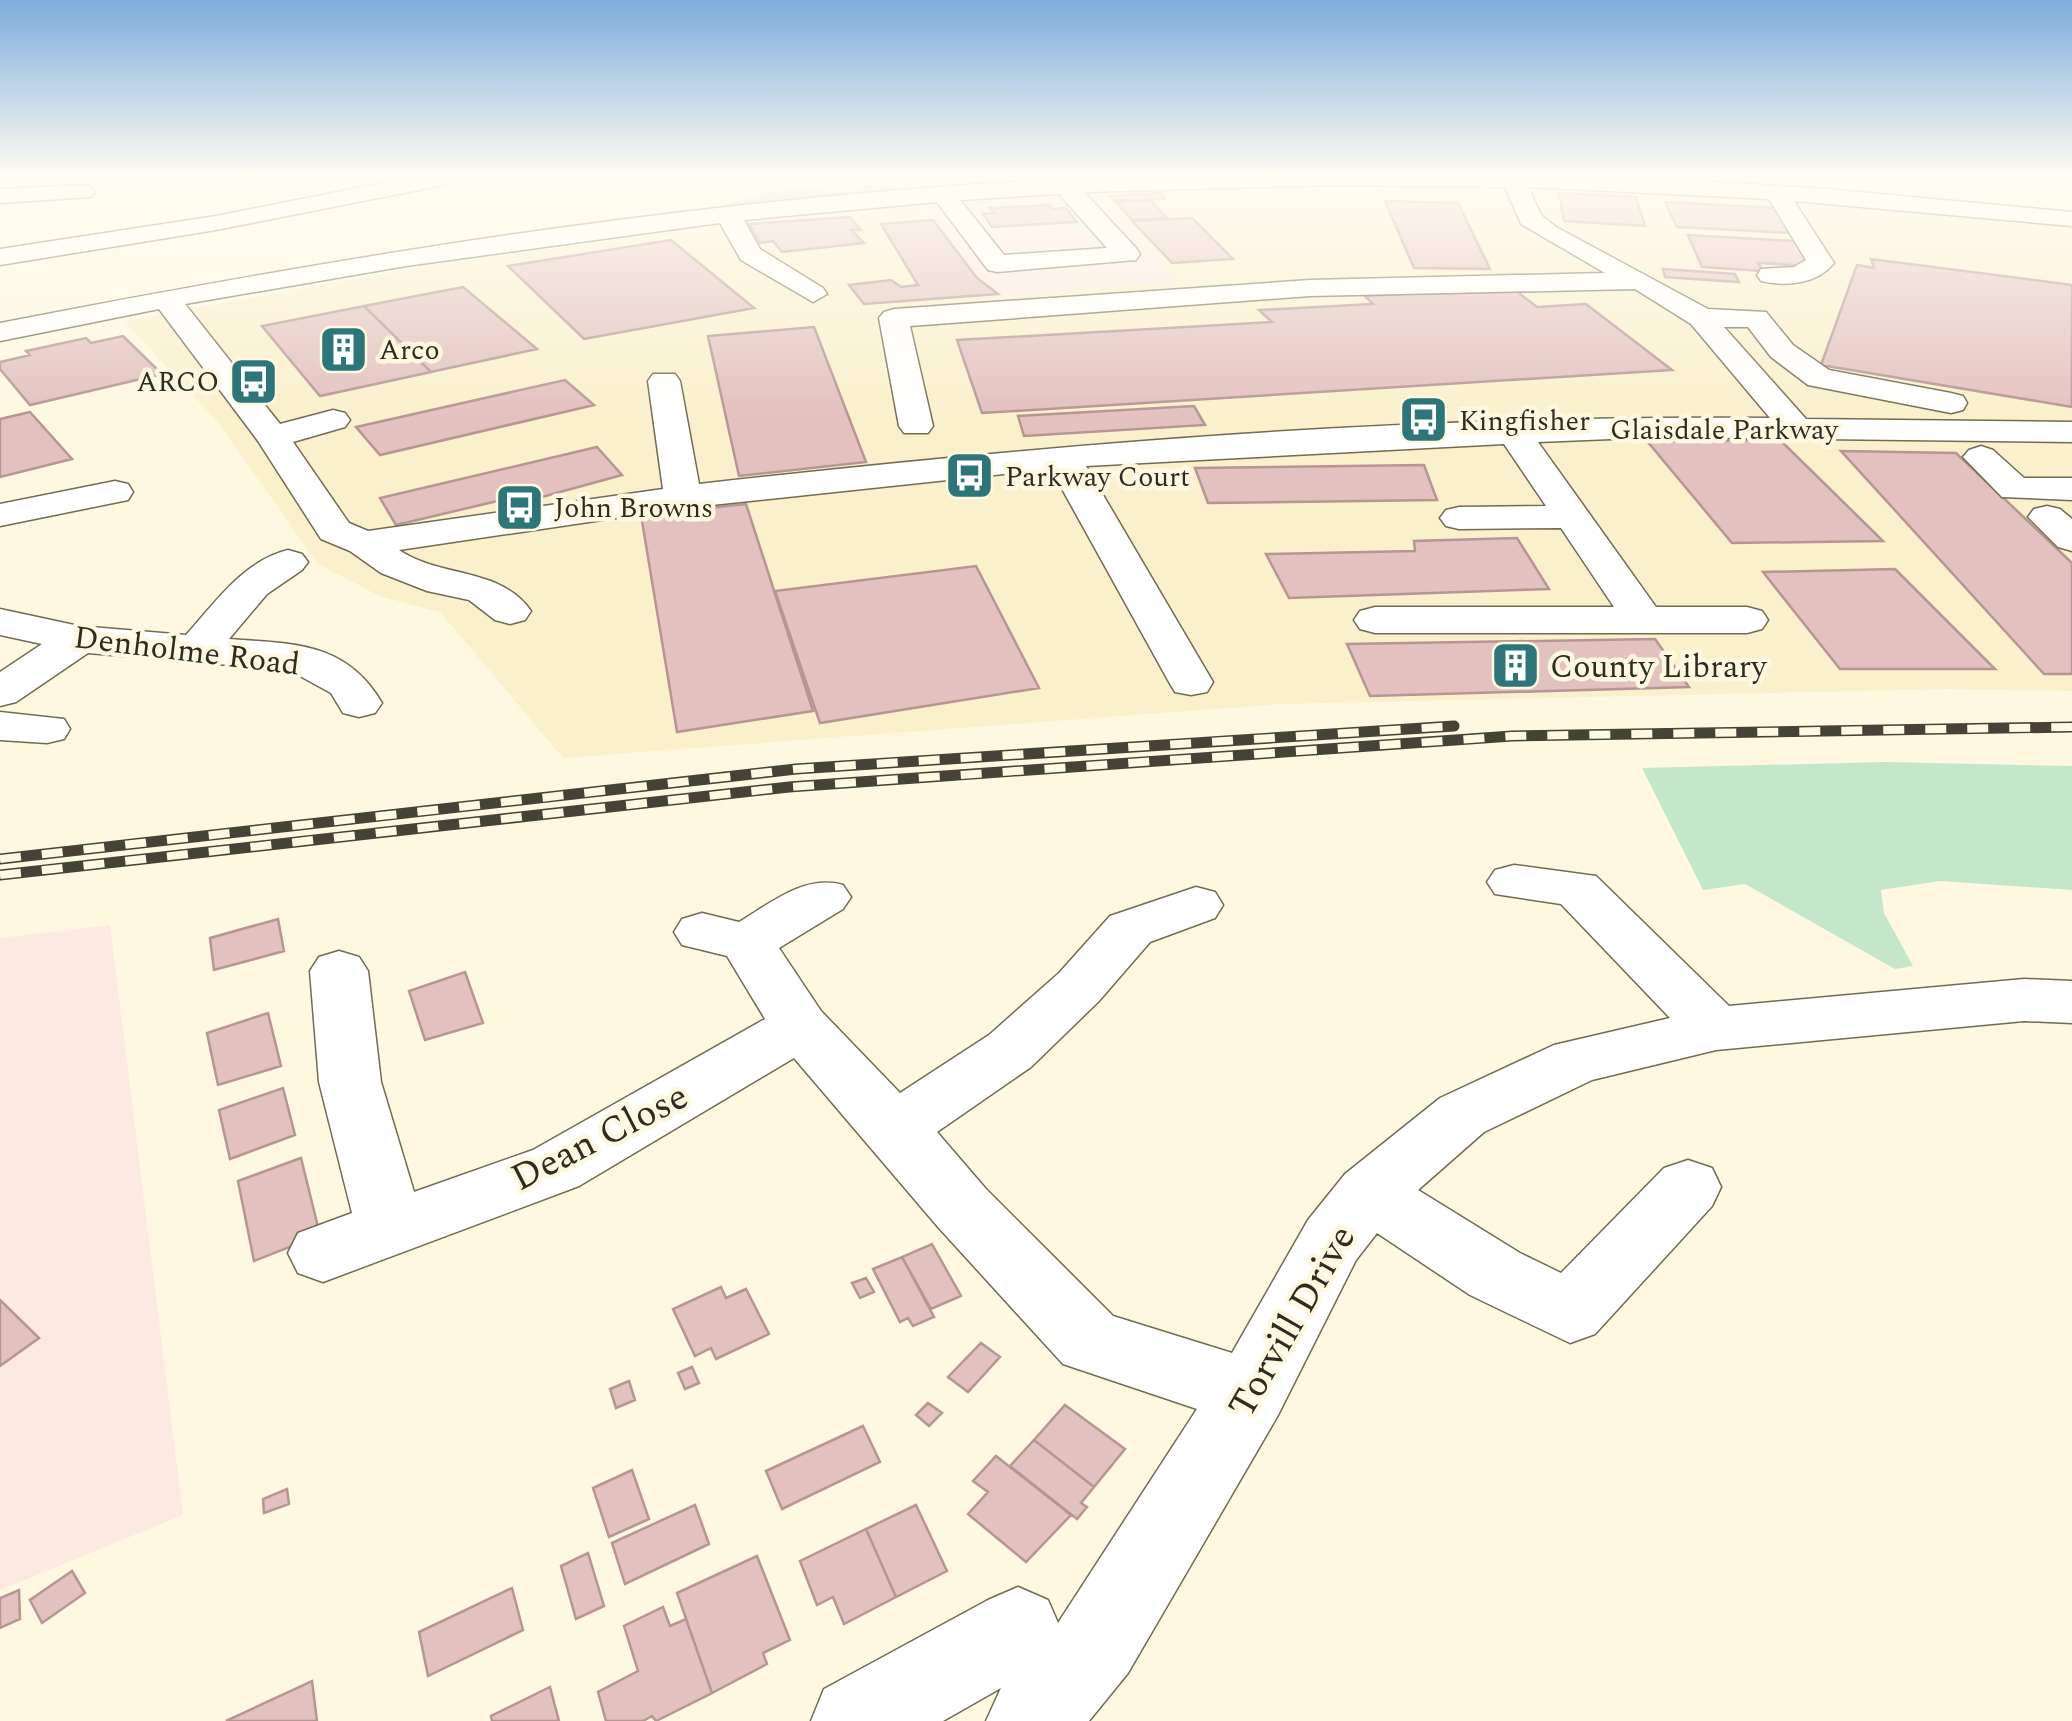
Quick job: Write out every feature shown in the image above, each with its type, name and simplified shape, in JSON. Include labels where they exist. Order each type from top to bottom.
[{"type":"street","points":[[0,332],[165,298],[420,263],[433,257]]},
{"type":"street","points":[[755,257],[813,294]]},
{"type":"street","points":[[992,257],[997,264],[1084,257]]},
{"type":"street","points":[[1592,257],[1701,318],[1795,427]]},
{"type":"street","points":[[1771,276],[1799,274],[1821,263],[1817,257]]},
{"type":"street","points":[[916,426],[894,318],[1310,288],[1638,280]]},
{"type":"street","points":[[165,298],[272,436],[335,530],[364,543],[395,565],[441,582],[503,593]]},
{"type":"street","points":[[1701,318],[1756,318],[1782,351],[1818,378],[1880,392],[2028,414],[2072,414]]},
{"type":"street","points":[[664,381],[683,497]]},
{"type":"street","points":[[272,436],[334,420]]},
{"type":"street","name":"Glaisdale Parkway","points":[[364,543],[683,497],[896,481],[1060,456],[1513,432],[1795,427],[2072,432]]},
{"type":"street","points":[[2010,431],[2066,507]]},
{"type":"street","points":[[1513,432],[1643,619]]},
{"type":"street","points":[[1060,456],[1193,680]]},
{"type":"street","points":[[1981,457],[2015,489],[2066,507]]},
{"type":"street","points":[[0,515],[125,491]]},
{"type":"street","points":[[1459,518],[1571,517]]},
{"type":"street","points":[[196,650],[235,584],[288,562]]},
{"type":"street","points":[[1375,620],[1747,620]]},
{"type":"street","name":"Denholme Road","points":[[0,622],[79,638],[297,658],[333,672],[359,702]]},
{"type":"street","points":[[0,692],[79,638]]},
{"type":"street","points":[[0,726],[47,730]]},
{"type":"street","points":[[1514,882],[1633,888]]},
{"type":"street","points":[[1577,888],[1716,1028]]},
{"type":"street","points":[[824,897],[724,937],[962,1208],[1089,1342],[1250,1393]]},
{"type":"street","points":[[895,1128],[1010,1051],[1079,986],[1130,929],[1196,906]]},
{"type":"street","points":[[339,971],[350,1082],[390,1227]]},
{"type":"street","name":"Torvill Drive","points":[[1031,1721],[1098,1643],[1250,1393],[1332,1240],[1369,1193],[1462,1116],[1576,1062],[1716,1028],[2024,1000],[2072,1002]]},
{"type":"street","name":"Dean Close","points":[[323,1252],[556,1168],[800,1026]]},
{"type":"street","points":[[1369,1193],[1495,1274],[1570,1312],[1688,1187]]},
{"type":"street","points":[[856,1721],[1018,1630]]},
{"type":"shaded area","points":[[490,257],[955,257],[972,283],[990,281],[998,298],[1179,281],[1158,257],[2072,257],[2072,691],[1946,689],[1282,704],[563,758],[440,612],[379,596],[317,563],[217,421],[124,321]]},
{"type":"shaded area","points":[[955,257],[1158,257],[1180,281],[998,298],[972,283]]},
{"type":"shaded area","points":[[110,925],[183,1515],[0,1590],[0,938]]},
{"type":"green space","points":[[1885,762],[2072,766],[2072,890],[1940,881],[1881,890],[1884,913],[1913,966],[1895,969],[1745,884],[1703,890],[1642,768]]},
{"type":"building","points":[[562,257],[692,257],[754,308],[584,339],[508,266]]},
{"type":"building","points":[[901,257],[961,257],[977,278],[998,294],[864,304],[849,285],[891,280],[901,287],[918,285]]},
{"type":"building","points":[[1167,257],[1233,259],[1172,263]]},
{"type":"building","points":[[1409,257],[1484,257],[1490,269],[1414,268]]},
{"type":"building","points":[[1698,257],[1805,257],[1811,266],[1758,263],[1763,271],[1702,267]]},
{"type":"building","points":[[1871,259],[2072,285],[2072,407],[1821,365],[1857,265],[1874,268]]},
{"type":"building","points":[[1663,269],[1735,274],[1739,282],[1665,277]]},
{"type":"building","points":[[463,287],[537,349],[431,372],[364,306]]},
{"type":"building","points":[[1511,287],[1537,307],[1586,304],[1672,370],[982,413],[957,340],[1272,322],[1259,310],[1373,304],[1365,296]]},
{"type":"building","name":"Arco","points":[[364,306],[431,372],[320,396],[262,326]]},
{"type":"building","points":[[814,327],[866,462],[739,476],[708,336]]},
{"type":"building","points":[[123,336],[162,374],[30,405],[0,369],[0,362],[30,355],[26,351],[86,338],[91,343]]},
{"type":"building","points":[[565,380],[594,405],[380,455],[356,427]]},
{"type":"building","points":[[1194,406],[1205,425],[1024,436],[1018,416]]},
{"type":"building","points":[[30,412],[72,459],[0,477],[0,419]]},
{"type":"building","points":[[1780,440],[1883,541],[1732,543],[1647,441]]},
{"type":"building","points":[[597,447],[622,475],[509,506],[506,499],[396,525],[380,498]]},
{"type":"building","points":[[1841,451],[1956,453],[2072,563],[2072,674],[2044,674]]},
{"type":"building","points":[[1424,465],[1437,500],[1208,503],[1195,468]]},
{"type":"building","points":[[746,504],[813,711],[677,732],[641,515]]},
{"type":"building","points":[[1517,538],[1549,589],[1289,598],[1266,554],[1415,551],[1414,541]]},
{"type":"building","points":[[976,566],[1039,688],[820,723],[775,591]]},
{"type":"building","points":[[1895,569],[1995,669],[1840,669],[1763,572]]},
{"type":"building","name":"County Library","points":[[1655,639],[1689,687],[1370,696],[1347,644]]},
{"type":"building","points":[[278,919],[284,951],[214,970],[210,938]]},
{"type":"building","points":[[465,972],[483,1023],[425,1040],[409,991]]},
{"type":"building","points":[[268,1013],[281,1066],[218,1085],[207,1033]]},
{"type":"building","points":[[283,1088],[295,1135],[230,1159],[219,1110]]},
{"type":"building","points":[[301,1158],[320,1235],[254,1261],[238,1181]]},
{"type":"building","points":[[932,1244],[961,1296],[931,1309],[902,1257]]},
{"type":"building","points":[[902,1257],[934,1317],[913,1326],[908,1318],[900,1322],[873,1269]]},
{"type":"building","points":[[866,1278],[874,1292],[860,1298],[852,1283]]},
{"type":"building","points":[[721,1287],[726,1298],[746,1289],[769,1334],[716,1359],[711,1348],[695,1356],[673,1309]]},
{"type":"building","points":[[0,1300],[39,1338],[0,1366]]},
{"type":"building","points":[[981,1343],[1000,1357],[968,1392],[948,1377]]},
{"type":"building","points":[[692,1367],[699,1383],[685,1389],[678,1373]]},
{"type":"building","points":[[629,1381],[635,1400],[616,1408],[610,1389]]},
{"type":"building","points":[[928,1403],[942,1413],[929,1426],[916,1415]]},
{"type":"building","points":[[1065,1405],[1125,1449],[1094,1487],[1034,1440]]},
{"type":"building","points":[[863,1426],[880,1462],[782,1509],[766,1471]]},
{"type":"building","points":[[1034,1440],[1094,1487],[1081,1503],[1087,1507],[1077,1519],[1010,1466]]},
{"type":"building","points":[[996,1456],[1071,1515],[1026,1562],[968,1514],[988,1492],[973,1481]]},
{"type":"building","points":[[632,1470],[649,1519],[609,1537],[593,1488]]},
{"type":"building","points":[[287,1489],[289,1504],[264,1513],[263,1499]]},
{"type":"building","points":[[695,1505],[709,1544],[625,1584],[612,1543]]},
{"type":"building","points":[[916,1505],[947,1571],[896,1597],[866,1529]]},
{"type":"building","points":[[866,1529],[896,1597],[844,1624],[833,1597],[817,1605],[800,1561]]},
{"type":"building","points":[[588,1553],[604,1606],[576,1619],[561,1566]]},
{"type":"building","points":[[757,1556],[790,1640],[763,1653],[767,1664],[712,1693],[677,1593]]},
{"type":"building","points":[[72,1571],[85,1593],[42,1623],[30,1600]]},
{"type":"building","points":[[512,1588],[523,1630],[428,1676],[419,1632]]},
{"type":"building","points":[[19,1590],[20,1619],[0,1628],[0,1598]]},
{"type":"building","points":[[663,1607],[670,1626],[686,1619],[712,1693],[656,1721],[652,1716],[643,1721],[606,1721],[598,1692],[638,1671],[624,1626]]},
{"type":"building","points":[[312,1681],[317,1721],[226,1721]]},
{"type":"building","points":[[550,1687],[559,1721],[492,1721],[491,1716]]},
{"type":"railway","points":[[0,859],[796,769],[1454,726]]},
{"type":"railway","points":[[0,875],[789,787],[1512,736],[2072,727]]},
{"type":"place","name":"Arco","points":[[344,349]]},
{"type":"place","name":"ARCO","points":[[254,381]]},
{"type":"place","name":"Kingfisher","points":[[1424,420]]},
{"type":"place","name":"Parkway Court","points":[[970,476]]},
{"type":"place","name":"John Browns","points":[[519,507]]},
{"type":"place","name":"County Library","points":[[1515,666]]}]
